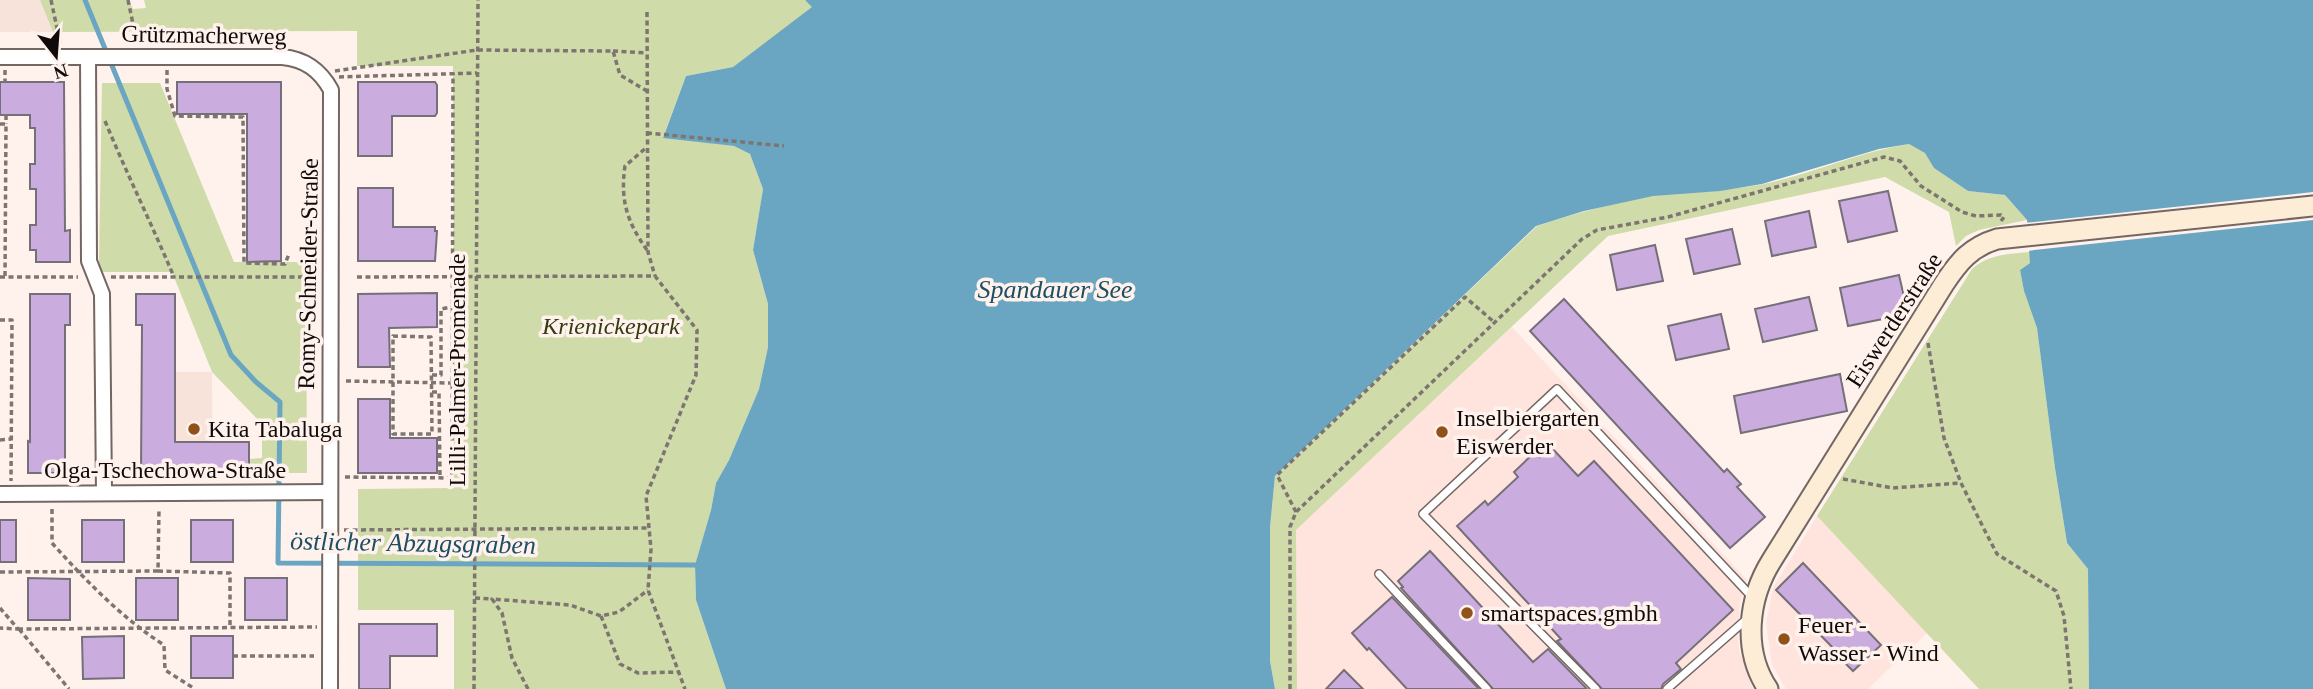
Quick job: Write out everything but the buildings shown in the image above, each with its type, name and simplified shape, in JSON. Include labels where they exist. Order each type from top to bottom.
[{"type":"street","name":"Grützmacherweg","points":[[0,57],[282,57],[297,58],[321,75]]},
{"type":"street","points":[[96,57],[88,115],[89,261],[102,294],[104,493]]},
{"type":"street","name":"Romy-Schneider-Straße","points":[[321,75],[331,90],[332,101],[330,689]]},
{"type":"street","name":"Eiswerderstraße","points":[[1768,689],[1756,666],[1752,641],[1756,589],[1960,260],[1983,243],[1997,239],[2313,206]]},
{"type":"street","name":"Olga-Tschechowa-Straße","points":[[0,494],[330,492]]},
{"type":"lane","points":[[1596,689],[1423,514],[1557,389],[1753,608],[1667,689]]},
{"type":"lane","points":[[1380,574],[1487,689]]},
{"type":"path","points":[[51,0],[62,57]]},
{"type":"path","points":[[128,0],[139,57]]},
{"type":"path","name":"Lilli-Palmer-Promenade","points":[[474,689],[478,2]]},
{"type":"path","points":[[647,12],[648,252]]},
{"type":"path","points":[[321,75],[477,50],[647,53]]},
{"type":"path","points":[[613,51],[620,75],[647,91]]},
{"type":"path","points":[[167,57],[167,89],[175,116],[243,117],[244,263],[285,264],[289,254]]},
{"type":"path","points":[[330,477],[452,478],[453,73]]},
{"type":"path","points":[[321,75],[477,73]]},
{"type":"path","points":[[5,277],[3,124],[6,115]]},
{"type":"path","points":[[88,115],[103,117],[137,198],[176,277],[306,277]]},
{"type":"path","points":[[647,133],[784,146]]},
{"type":"path","points":[[648,147],[625,166],[622,189],[631,229],[648,252],[656,276],[697,330],[696,374],[646,496],[651,549],[648,590],[685,689]]},
{"type":"path","points":[[1290,689],[1290,527],[1296,512],[1572,247],[1591,233],[1668,217],[1877,158],[1890,157],[1900,161],[1921,186],[1962,212],[1976,216],[2001,215],[2004,218],[1995,222]]},
{"type":"path","points":[[357,277],[656,276]]},
{"type":"path","points":[[1296,512],[1277,475],[1465,297],[1494,323]]},
{"type":"path","points":[[432,375],[441,375],[441,309],[451,307]]},
{"type":"path","points":[[0,320],[12,320],[11,473]]},
{"type":"path","points":[[393,337],[431,337],[432,375],[432,434],[393,434],[393,337]]},
{"type":"path","points":[[1927,337],[1944,438],[1961,483],[1997,554],[2056,592],[2064,616],[2071,689]]},
{"type":"path","points":[[330,381],[452,383]]},
{"type":"path","points":[[432,392],[439,392],[440,478]]},
{"type":"path","points":[[0,439],[11,439]]},
{"type":"path","points":[[1837,479],[1893,488],[1961,483]]},
{"type":"path","points":[[52,493],[52,543],[77,571],[138,628],[164,645],[165,670],[195,689]]},
{"type":"path","points":[[158,572],[159,493]]},
{"type":"path","points":[[330,530],[650,528]]},
{"type":"path","points":[[0,572],[230,573],[230,627]]},
{"type":"path","points":[[475,598],[570,605],[601,616],[619,612],[648,590]]},
{"type":"path","points":[[492,599],[502,613],[512,658],[527,689]]},
{"type":"path","points":[[0,608],[69,689]]},
{"type":"path","points":[[601,616],[620,664],[638,673],[679,672]]},
{"type":"path","points":[[0,628],[330,627]]},
{"type":"path","points":[[233,656],[330,656]]},
{"type":"shaded area","points":[[0,0],[40,0],[53,32],[0,32]]},
{"type":"shaded area","points":[[1512,327],[1747,580],[1740,603],[1738,639],[1740,653],[1753,689],[1297,689],[1296,530]]},
{"type":"shaded area","name":"Kita Tabaluga","points":[[175,372],[212,372],[213,473],[182,442],[175,442]]},
{"type":"shaded area","points":[[1817,516],[1927,633],[1868,689],[1786,689],[1772,665],[1766,623],[1773,588]]},
{"type":"green space","name":"Krienickepark","points":[[40,0],[129,0],[133,9],[146,8],[144,0],[805,0],[813,7],[733,67],[686,76],[663,137],[734,146],[750,154],[763,189],[753,250],[768,304],[768,347],[759,389],[729,460],[716,483],[695,565],[696,600],[726,689],[454,689],[454,610],[358,610],[358,489],[454,488],[453,66],[357,66],[357,31],[53,32]]},
{"type":"green space","points":[[102,83],[160,83],[234,262],[306,262],[307,473],[249,473],[249,459],[262,458],[262,424],[212,372],[172,272],[102,272],[99,262]]},
{"type":"green space","points":[[1909,144],[1926,153],[1934,168],[1968,191],[2005,195],[2027,220],[1979,230],[1966,236],[1956,246],[1949,212],[1885,177],[1608,236],[1296,530],[1297,689],[1275,689],[1270,661],[1270,527],[1275,476],[1537,226],[1593,209],[1651,196],[1759,185],[1797,176],[1871,152]]},
{"type":"green space","points":[[2030,252],[2030,263],[2020,270],[2037,328],[2067,543],[2088,569],[2089,689],[1979,689],[1817,516],[1972,269],[1992,258]]},
{"type":"water","name":"Spandauer See","points":[[805,0],[2313,0],[2313,689],[2089,689],[2088,569],[2067,543],[2037,328],[2020,270],[2030,263],[2027,220],[2005,195],[1968,191],[1934,168],[1925,153],[1909,144],[1879,149],[1762,184],[1720,191],[1653,196],[1584,211],[1536,226],[1275,476],[1270,527],[1270,661],[1275,689],[726,689],[696,600],[695,565],[716,483],[729,460],[759,389],[768,347],[768,304],[753,250],[763,189],[750,154],[734,146],[663,138],[686,76],[733,67],[812,7]]},
{"type":"pier","points":[[2313,192],[2313,220],[2026,251],[2024,223]]},
{"type":"waterway","name":"östlicher Abzugsgraben","points":[[85,0],[231,355],[256,382],[280,402],[278,563],[695,565]]},
{"type":"place","name":"Kita Tabaluga","points":[[194,429]]},
{"type":"place","name":"Inselbiergarten Eiswerder","points":[[1442,432]]},
{"type":"place","name":"smartspaces.gmbh","points":[[1467,613]]},
{"type":"place","name":"Feuer - Wasser - Wind","points":[[1784,639]]}]
